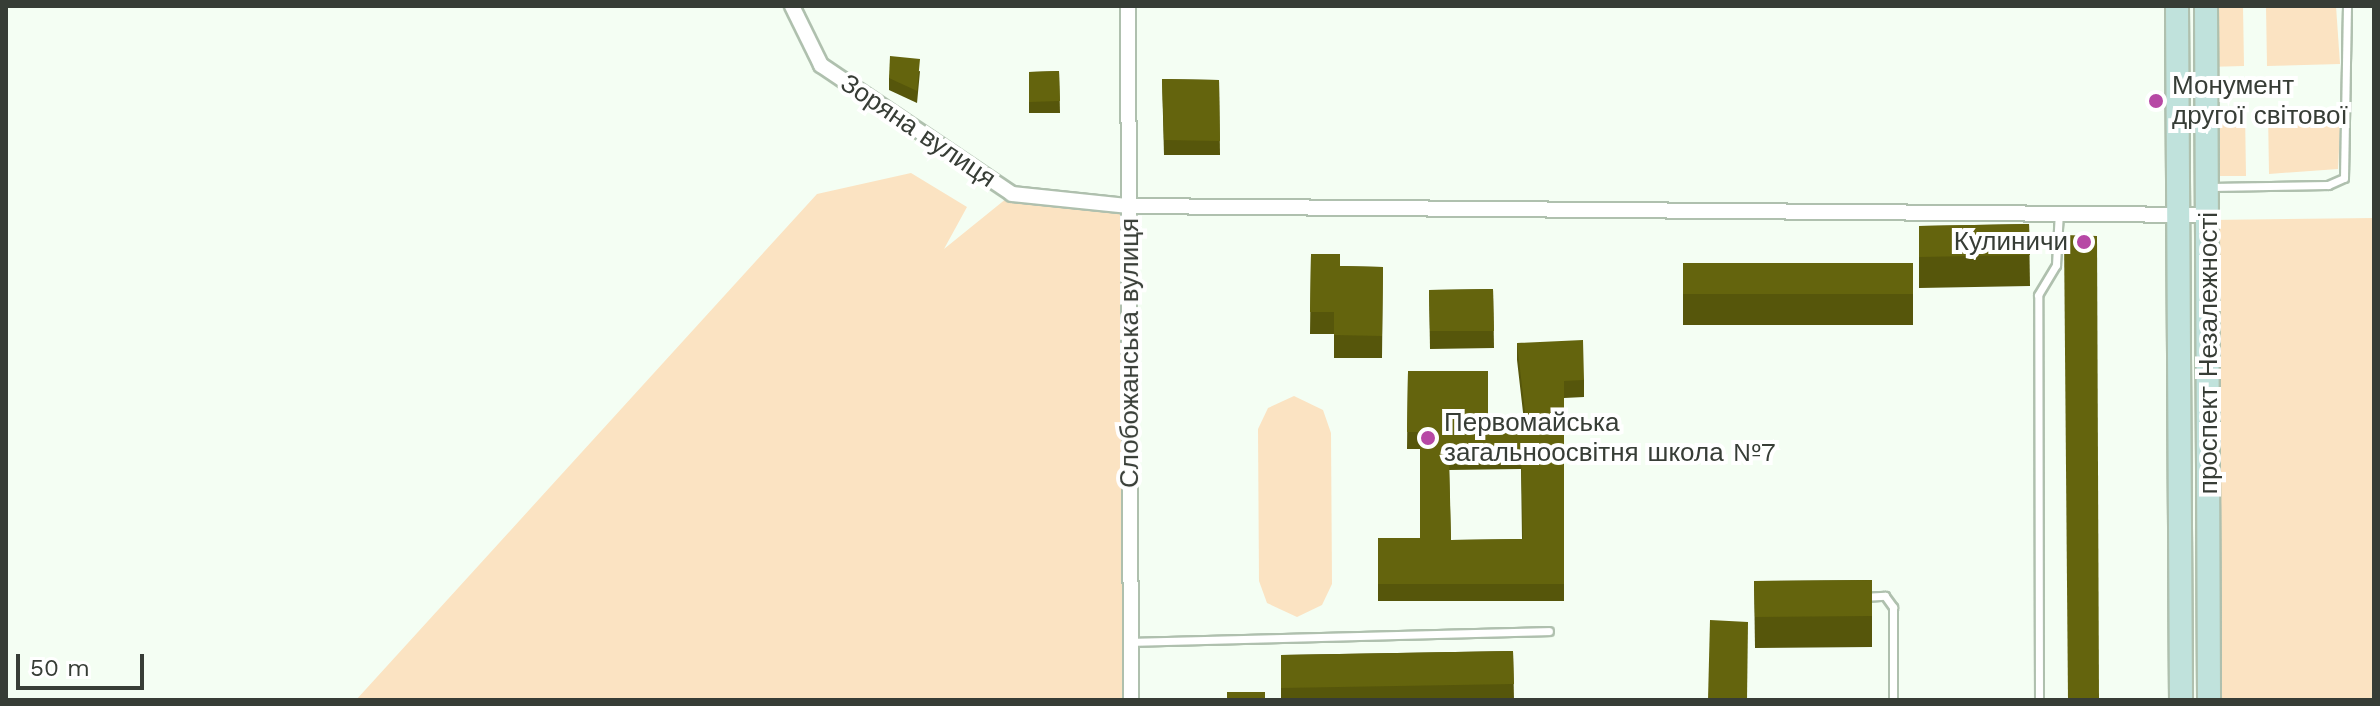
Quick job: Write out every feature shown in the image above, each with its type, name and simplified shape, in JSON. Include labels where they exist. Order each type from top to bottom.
[{"type":"street","name":"Зоряна вулиця","points":[[792,6],[821,65],[1012,194],[1129,206],[2059,210],[2178,210],[2209,206]]},
{"type":"street","name":"Слобожанська вулиця","points":[[1128,6],[1131,700]]},
{"type":"street","name":"проспект Незалежності","points":[[2177,6],[2181,700]]},
{"type":"street","name":"проспект Незалежності","points":[[2206,6],[2209,700]]},
{"type":"lane","points":[[2209,206],[2328,185],[2344,178],[2347,6]]},
{"type":"lane","points":[[2039,700],[2038,295],[2056,265],[2059,210]]},
{"type":"lane","points":[[1854,597],[1890,600],[1893,700]]},
{"type":"lane","points":[[1131,642],[1549,631]]},
{"type":"shaded area","points":[[2205,6],[2243,6],[2244,66],[2206,67]]},
{"type":"shaded area","points":[[2266,6],[2336,6],[2340,64],[2267,66]]},
{"type":"shaded area","points":[[2341,109],[2338,169],[2269,174],[2268,111]]},
{"type":"shaded area","points":[[2245,111],[2246,176],[2208,176],[2207,112]]},
{"type":"shaded area","points":[[911,173],[967,207],[944,249],[1012,194],[1129,206],[1131,700],[356,700],[817,194]]},
{"type":"shaded area","points":[[2374,218],[2374,700],[2213,700],[2209,220]]},
{"type":"shaded area","points":[[1294,396],[1323,410],[1331,433],[1332,584],[1322,605],[1297,617],[1267,603],[1259,581],[1258,429],[1268,408]]},
{"type":"building","points":[[890,56],[920,59],[917,91],[889,78]]},
{"type":"building","points":[[1059,71],[1060,101],[1029,102],[1029,72]]},
{"type":"building","points":[[1162,79],[1219,80],[1220,141],[1164,140]]},
{"type":"building","points":[[2029,224],[2030,255],[1919,257],[1919,226]]},
{"type":"building","points":[[2064,235],[2097,236],[2099,700],[2068,700]]},
{"type":"building","points":[[1311,254],[1340,254],[1340,266],[1383,267],[1382,336],[1334,335],[1334,312],[1310,312]]},
{"type":"building","points":[[1683,263],[1913,263],[1913,294],[1683,294]]},
{"type":"building","points":[[1493,289],[1494,331],[1430,331],[1429,290]]},
{"type":"building","points":[[1583,340],[1584,380],[1564,381],[1564,584],[1378,584],[1378,538],[1420,538],[1420,432],[1407,432],[1408,371],[1488,371],[1488,421],[1526,421],[1517,343]],"holes":[[[1521,452],[1523,539],[1451,540],[1449,453]]]},
{"type":"building","points":[[1872,580],[1872,616],[1755,617],[1754,581]]},
{"type":"building","points":[[1710,620],[1748,622],[1747,700],[1708,700]]},
{"type":"building","points":[[1513,651],[1514,684],[1281,688],[1281,655]]},
{"type":"building","points":[[1227,692],[1265,692],[1265,700],[1227,700]]},
{"type":"place","name":"Монумент другої світової","points":[[2156,101]]},
{"type":"place","name":"Кулиничи","points":[[2084,242]]},
{"type":"place","name":"Первомайська загальноосвітня школа №7","points":[[1428,438]]}]
